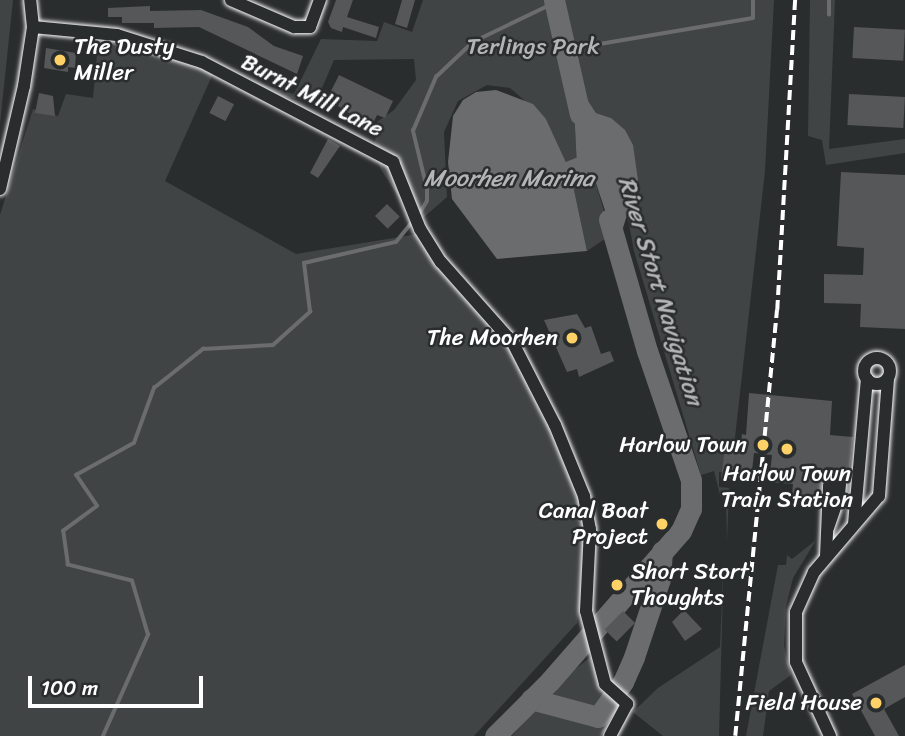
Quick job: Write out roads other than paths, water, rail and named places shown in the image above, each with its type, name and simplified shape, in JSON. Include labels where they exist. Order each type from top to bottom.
[{"type":"street","points":[[0,189],[13,149],[33,27],[30,0]]},
{"type":"street","points":[[231,0],[294,27],[310,27],[320,0]]},
{"type":"street","name":"Burnt Mill Lane","points":[[33,27],[117,35],[202,62],[393,162],[420,229],[440,262],[513,343],[555,425],[589,522],[586,611],[596,638],[606,687],[624,701],[626,713],[610,736]]},
{"type":"street","points":[[830,736],[808,696],[793,648],[798,600],[826,556],[879,496],[888,363],[877,358],[865,366],[867,379],[854,524]]},
{"type":"street","points":[[867,379],[878,384],[888,377]]},
{"type":"street","points":[[826,556],[828,528]]},
{"type":"water","points":[[573,87],[581,90],[596,113],[611,118],[625,130],[633,145],[638,180],[617,247],[593,174],[577,168]]},
{"type":"water","name":"Moorhen Marina","points":[[496,90],[533,104],[546,119],[570,171],[587,251],[497,259],[452,199],[448,162],[453,116],[463,100],[476,92]]},
{"type":"waterway","name":"River Stort Navigation","points":[[554,0],[580,114]]},
{"type":"waterway","points":[[588,46],[753,18],[753,0]]},
{"type":"waterway","points":[[829,0],[829,15]]},
{"type":"waterway","points":[[418,216],[427,201],[427,189],[413,131],[436,77],[473,42],[554,3]]},
{"type":"waterway","points":[[570,171],[577,168]]},
{"type":"waterway","name":"River Stort Navigation","points":[[495,736],[550,681],[681,531],[691,509],[691,480],[647,351],[609,219]]},
{"type":"waterway","points":[[103,736],[148,635],[132,581],[68,565],[63,531],[97,506],[76,475],[134,443],[154,388],[203,349],[273,345],[310,312],[304,263],[396,242],[413,221]]},
{"type":"waterway","points":[[531,699],[598,717],[623,682],[634,657],[660,579],[662,551]]},
{"type":"railway","points":[[735,736],[777,310],[795,0]]},
{"type":"place","name":"The Dusty Miller","points":[[60,60]]},
{"type":"place","name":"The Moorhen","points":[[572,338]]},
{"type":"place","name":"Harlow Town","points":[[763,445]]},
{"type":"place","name":"Harlow Town Train Station","points":[[787,449]]},
{"type":"place","name":"Canal Boat Project","points":[[662,524]]},
{"type":"place","name":"Short Stort Thoughts","points":[[617,585]]},
{"type":"place","name":"Field House","points":[[876,703]]},
{"type":"park label","name":"Terlings Park","points":[[533,47]]}]
